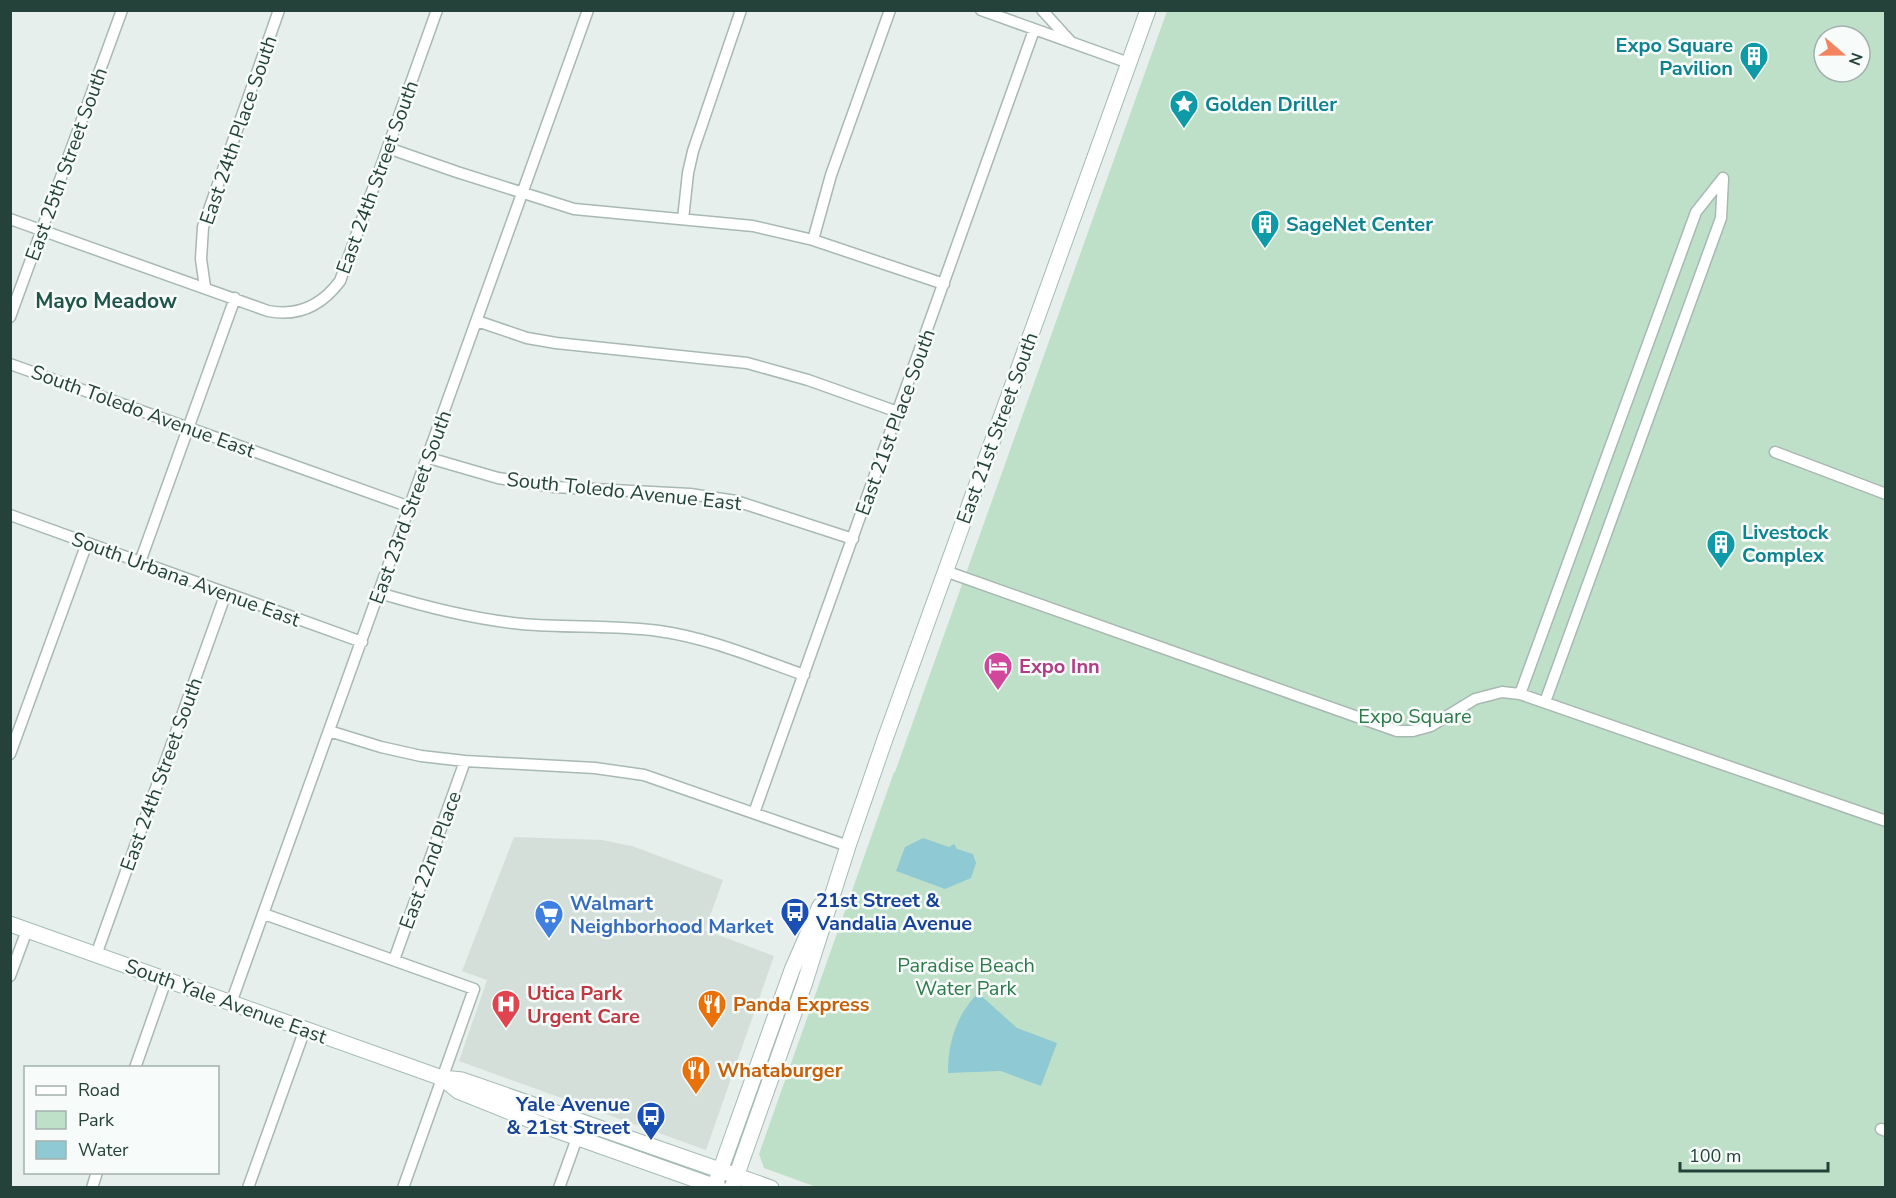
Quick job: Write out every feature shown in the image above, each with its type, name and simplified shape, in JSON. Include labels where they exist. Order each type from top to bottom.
[{"type":"main road","name":"East 21st Street South","points":[[734,1181],[804,985],[848,846],[1148,10]]},
{"type":"main road","name":"East 21st Street South","points":[[716,1187],[720,1169],[792,970],[848,846]]},
{"type":"main road","name":"South Yale Avenue East","points":[[10,924],[442,1078],[462,1080],[720,1169],[734,1181],[771,1188]]},
{"type":"main road","name":"South Yale Avenue East","points":[[442,1078],[458,1091],[577,1138],[716,1187]]},
{"type":"street","name":"East 25th Street South","points":[[10,317],[122,10]]},
{"type":"street","name":"East 24th Place South","points":[[205,287],[201,259],[203,227],[279,10]]},
{"type":"street","name":"East 24th Street South","points":[[235,298],[268,311],[286,313],[300,311],[323,301],[340,281],[437,10]]},
{"type":"street","name":"East 23rd Street South","points":[[231,1003],[429,458],[588,10]]},
{"type":"street","points":[[683,219],[688,172],[693,151],[741,10]]},
{"type":"street","points":[[813,240],[831,175],[890,10]]},
{"type":"street","points":[[981,10],[1129,63]]},
{"type":"street","points":[[1042,10],[1073,44]]},
{"type":"street","name":"East 21st Place South","points":[[754,813],[1034,30]]},
{"type":"street","points":[[388,147],[523,194],[574,209],[753,226],[813,240],[944,284]]},
{"type":"street","points":[[1520,694],[1696,212],[1723,178],[1721,218],[1545,702]]},
{"type":"street","points":[[10,219],[235,298],[140,562]]},
{"type":"street","points":[[477,321],[527,338],[556,343],[747,363],[808,380],[898,412]]},
{"type":"street","name":"South Toledo Avenue East","points":[[10,364],[410,507]]},
{"type":"street","points":[[1775,452],[1886,494]]},
{"type":"street","name":"South Toledo Avenue East","points":[[429,458],[498,477],[554,487],[690,494],[736,501],[853,539]]},
{"type":"street","name":"South Urbana Avenue East","points":[[10,515],[362,642]]},
{"type":"street","points":[[10,754],[87,543]]},
{"type":"street","points":[[945,572],[1397,731],[1413,731],[1431,726],[1476,699],[1502,692],[1520,694],[1886,821]]},
{"type":"street","name":"East 24th Street South","points":[[96,955],[226,593]]},
{"type":"street","points":[[379,593],[435,610],[498,621],[657,631],[688,636],[804,675]]},
{"type":"street","points":[[330,731],[381,747],[421,756],[465,761],[611,769],[665,781],[848,846]]},
{"type":"street","name":"East 22nd Place","points":[[394,960],[465,761]]},
{"type":"street","points":[[264,914],[474,989],[403,1188]]},
{"type":"street","points":[[10,976],[27,930]]},
{"type":"street","points":[[136,1066],[166,980]]},
{"type":"street","points":[[248,1188],[304,1029]]},
{"type":"street","points":[[559,1188],[577,1138]]},
{"type":"shaded area","points":[[514,837],[602,840],[632,846],[723,880],[705,930],[774,956],[706,1150],[459,1061],[487,980],[462,971]]},
{"type":"green space","name":"Expo Square","points":[[1167,11],[1885,11],[1885,1187],[819,1188],[764,1168],[759,1154]]},
{"type":"water","points":[[923,838],[949,847],[954,844],[957,849],[973,854],[976,863],[971,878],[945,889],[896,871],[905,847]]},
{"type":"water","points":[[978,993],[1017,1028],[1057,1043],[1041,1086],[1001,1071],[948,1073],[955,1030],[964,1011]]},
{"type":"place","name":"Expo Square Pavilion","points":[[1754,82]]},
{"type":"place","name":"Golden Driller","points":[[1184,130]]},
{"type":"place","name":"SageNet Center","points":[[1265,250]]},
{"type":"place","name":"Livestock Complex","points":[[1721,570]]},
{"type":"place","name":"Expo Inn","points":[[998,692]]},
{"type":"place","name":"21st Street & Vandalia Avenue","points":[[795,938]]},
{"type":"place","name":"Walmart Neighborhood Market","points":[[549,940]]},
{"type":"place","name":"Utica Park Urgent Care","points":[[506,1030]]},
{"type":"place","name":"Panda Express","points":[[712,1030]]},
{"type":"place","name":"Whataburger","points":[[696,1096]]},
{"type":"place","name":"Yale Avenue & 21st Street","points":[[651,1142]]},
{"type":"district","name":"Mayo Meadow","points":[[106,301]]},
{"type":"park label","name":"Paradise Beach Water Park","points":[[966,976]]}]
